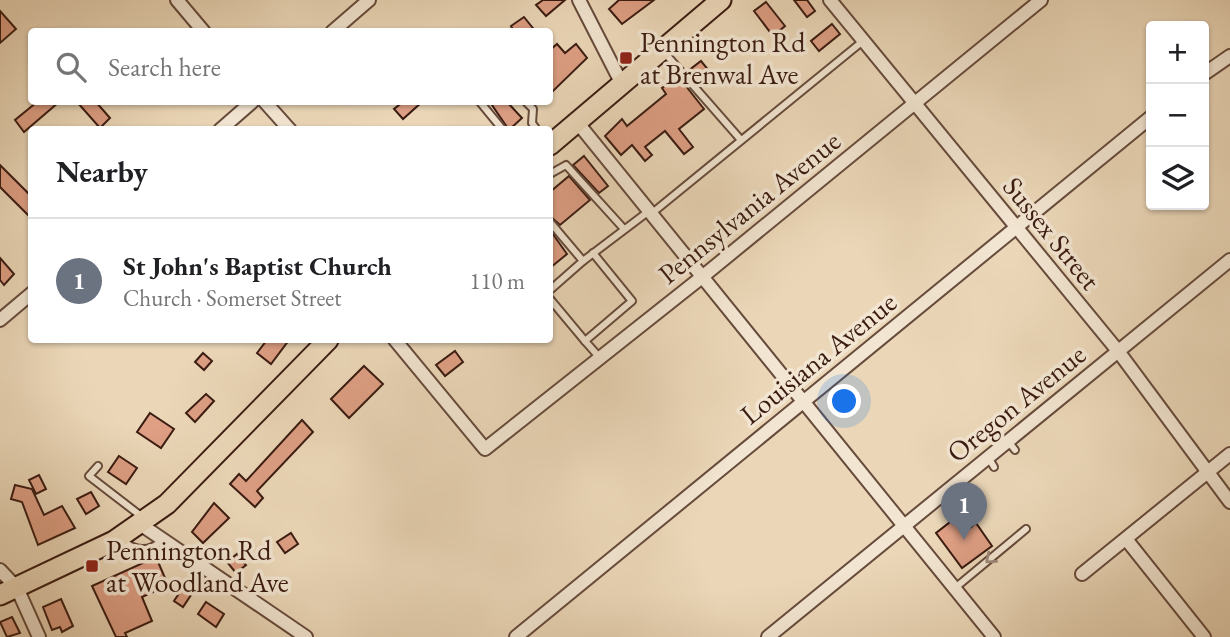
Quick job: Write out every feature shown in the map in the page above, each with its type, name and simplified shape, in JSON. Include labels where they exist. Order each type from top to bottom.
[{"type":"main road","points":[[553,142],[721,0]]},
{"type":"main road","points":[[8,591],[82,558],[143,522],[188,484],[325,343]]},
{"type":"street","points":[[177,0],[201,28]]},
{"type":"street","points":[[337,28],[369,0]]},
{"type":"street","points":[[579,0],[622,84]]},
{"type":"street","name":"Sussex Street","points":[[830,0],[1118,351],[1230,502]]},
{"type":"street","name":"Pennsylvania Avenue","points":[[397,343],[485,449],[601,359],[1041,0]]},
{"type":"street","points":[[1209,71],[1230,57]]},
{"type":"street","points":[[225,126],[249,105]]},
{"type":"street","points":[[268,105],[286,126]]},
{"type":"street","name":"Louisiana Avenue","points":[[516,637],[1146,121]]},
{"type":"street","points":[[577,122],[994,637]]},
{"type":"street","name":"Oregon Avenue","points":[[768,637],[904,526],[1011,446],[1118,351],[1230,260]]},
{"type":"street","points":[[0,320],[28,296]]},
{"type":"street","points":[[1082,574],[1230,454]]},
{"type":"street","points":[[143,522],[162,540],[306,637]]},
{"type":"street","points":[[1126,538],[1205,637]]},
{"type":"street","points":[[0,570],[8,591],[39,637]]},
{"type":"lane","points":[[553,287],[624,229],[650,213],[863,41]]},
{"type":"lane","points":[[662,50],[741,140]]},
{"type":"lane","points":[[483,105],[500,126]]},
{"type":"lane","points":[[530,105],[533,108],[534,126]]},
{"type":"lane","points":[[553,169],[561,165],[570,168],[624,229]]},
{"type":"lane","points":[[553,226],[583,261]]},
{"type":"lane","points":[[585,341],[632,301],[593,253]]},
{"type":"lane","points":[[553,303],[601,359]]},
{"type":"lane","points":[[98,466],[89,476],[143,522]]},
{"type":"lane","points":[[955,588],[1026,529]]},
{"type":"lane","points":[[120,537],[130,548],[154,548],[162,540]]},
{"type":"building","points":[[543,0],[565,0],[546,16],[536,5]]},
{"type":"building","points":[[619,0],[654,0],[622,24],[609,9]]},
{"type":"building","points":[[794,0],[807,0],[815,11],[807,17]]},
{"type":"building","points":[[766,2],[785,26],[773,36],[754,11]]},
{"type":"building","points":[[0,11],[16,29],[0,43]]},
{"type":"building","points":[[524,17],[533,28],[512,28],[511,26]]},
{"type":"building","points":[[832,24],[840,34],[819,51],[811,41]]},
{"type":"building","points":[[557,44],[565,53],[576,44],[587,58],[553,91],[553,47]]},
{"type":"building","points":[[701,61],[710,72],[698,82],[688,71]]},
{"type":"building","points":[[678,76],[704,109],[679,129],[693,147],[684,154],[665,131],[645,147],[652,155],[645,161],[632,145],[621,155],[605,136],[622,119],[627,126],[666,94],[662,88]]},
{"type":"building","points":[[33,105],[56,105],[24,132],[15,120]]},
{"type":"building","points":[[80,105],[99,105],[110,118],[102,126],[98,126]]},
{"type":"building","points":[[399,105],[419,105],[403,119],[394,109]]},
{"type":"building","points":[[492,105],[510,105],[522,118],[513,126],[506,126]]},
{"type":"building","points":[[584,156],[608,186],[599,193],[573,165]]},
{"type":"building","points":[[0,165],[28,193],[28,215],[0,187]]},
{"type":"building","points":[[569,176],[590,200],[560,225],[553,219],[553,189]]},
{"type":"building","points":[[553,234],[567,254],[553,266]]},
{"type":"building","points":[[0,258],[14,274],[4,285],[0,280]]},
{"type":"building","points":[[265,343],[287,343],[271,364],[257,353]]},
{"type":"building","points":[[455,351],[463,362],[445,376],[436,365]]},
{"type":"building","points":[[203,353],[212,361],[204,370],[195,362]]},
{"type":"building","points":[[364,366],[383,384],[349,418],[331,399]]},
{"type":"building","points":[[206,394],[214,401],[195,422],[186,413]]},
{"type":"building","points":[[150,413],[174,429],[161,448],[137,432]]},
{"type":"building","points":[[302,420],[313,432],[257,491],[263,498],[255,507],[230,484],[239,474],[246,481]]},
{"type":"building","points":[[119,456],[137,468],[126,484],[108,472]]},
{"type":"building","points":[[39,475],[46,489],[36,494],[29,480]]},
{"type":"building","points":[[15,485],[32,489],[44,515],[62,506],[75,528],[38,545],[22,502],[11,499]]},
{"type":"building","points":[[91,492],[99,506],[86,514],[77,499]]},
{"type":"building","points":[[214,503],[229,518],[203,543],[192,532]]},
{"type":"building","points":[[954,519],[965,532],[976,523],[992,546],[962,568],[936,533]]},
{"type":"building","points":[[291,533],[298,544],[285,553],[277,542]]},
{"type":"building","points":[[237,554],[246,565],[236,573],[227,562]]},
{"type":"building","points":[[156,557],[168,585],[142,597],[152,621],[125,633],[127,637],[116,637],[92,586]]},
{"type":"building","points":[[188,580],[197,586],[183,607],[174,601]]},
{"type":"building","points":[[61,599],[73,626],[62,632],[60,627],[52,630],[43,607]]},
{"type":"building","points":[[206,602],[224,614],[216,627],[198,614]]},
{"type":"building","points":[[12,617],[20,633],[7,637],[0,622]]},
{"type":"place","name":"Pennington Rd at Brenwal Ave","points":[[626,58]]},
{"type":"place","name":"St John's Baptist Church","points":[[964,540]]},
{"type":"place","name":"Pennington Rd at Woodland Ave","points":[[92,566]]}]
